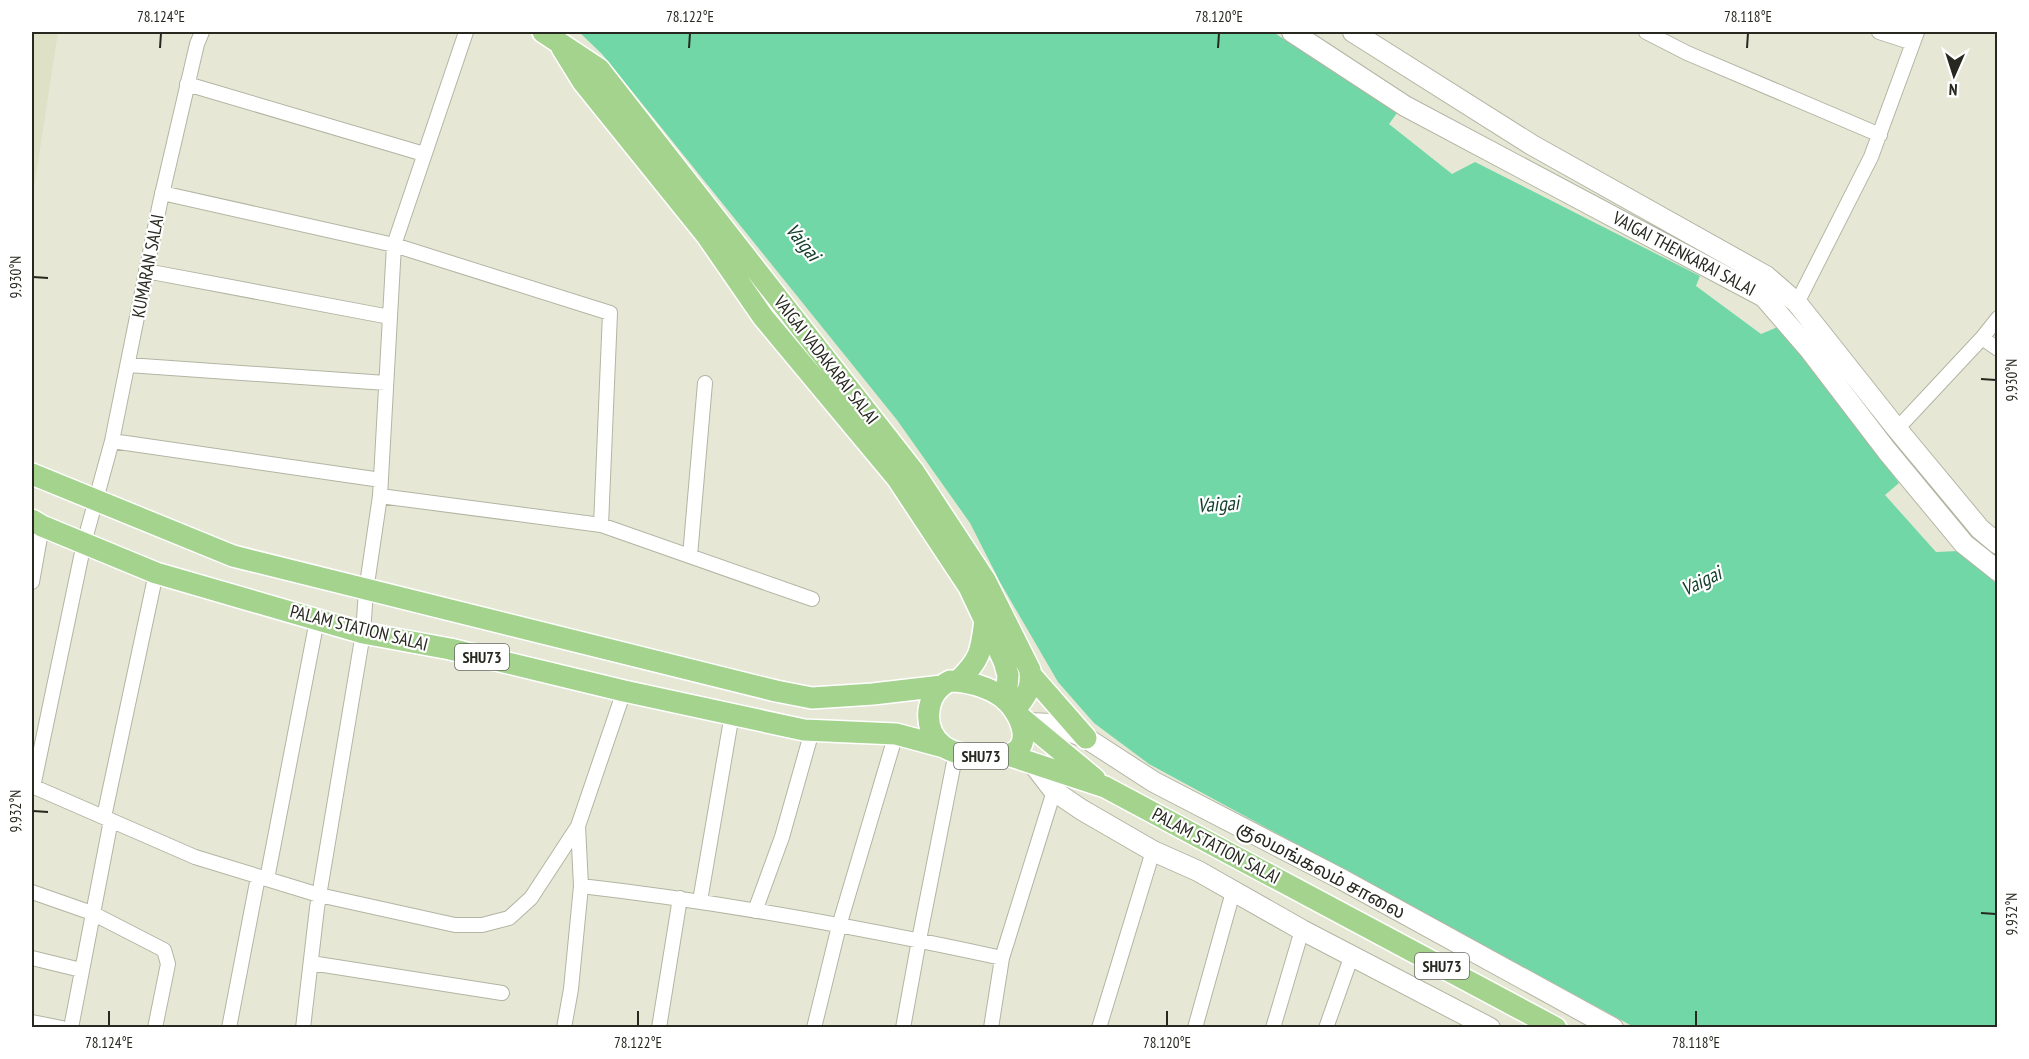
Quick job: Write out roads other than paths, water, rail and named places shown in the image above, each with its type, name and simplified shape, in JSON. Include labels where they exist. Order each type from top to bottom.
[{"type":"main road","name":"VAIGAI VADAKARAI SALAI","points":[[551,37],[583,82],[707,236],[763,317],[897,477],[969,587],[1004,661],[1017,712]]},
{"type":"main road","name":"VAIGAI VADAKARAI SALAI","points":[[551,37],[599,69],[914,472],[985,580],[1030,674],[1086,738]]},
{"type":"main road","name":"SHU73","points":[[32,474],[233,556],[366,591],[764,688],[812,698],[873,694],[950,683],[985,688],[1017,712],[1023,738],[1018,748],[1008,755],[987,756],[950,749],[932,732],[928,715],[932,699],[950,683]]},
{"type":"main road","name":"PALAM STATION SALAI","points":[[37,523],[156,573],[363,633],[450,649],[624,691],[812,730],[896,734],[950,749]]},
{"type":"main road","points":[[950,683],[972,667],[978,657],[985,620]]},
{"type":"main road","points":[[1017,712],[1032,684],[1030,674]]},
{"type":"main road","name":"PALAM STATION SALAI","points":[[1017,712],[1105,787]]},
{"type":"main road","name":"PALAM STATION SALAI","points":[[1008,755],[1105,787],[1556,1028]]},
{"type":"street","name":"KUMARAN SALAI","points":[[32,787],[84,543],[112,441],[162,193],[197,44],[202,32]]},
{"type":"street","points":[[303,1028],[319,895],[363,633],[366,591],[380,496],[394,245],[466,32]]},
{"type":"street","name":"VAIGAI THENKARAI SALAI","points":[[1292,32],[1405,106],[1764,297],[1809,349],[1887,452],[1964,544],[1998,571]]},
{"type":"street","name":"VAIGAI THENKARAI SALAI","points":[[1353,32],[1532,145],[1766,276],[1797,303],[1980,530],[1998,544]]},
{"type":"street","points":[[1646,32],[1687,53],[1880,135]]},
{"type":"street","points":[[1797,303],[1871,158],[1915,37],[1880,32]]},
{"type":"street","points":[[188,84],[424,154]]},
{"type":"street","points":[[162,193],[394,245],[610,313],[601,525]]},
{"type":"street","points":[[146,271],[390,317]]},
{"type":"street","points":[[1897,429],[1998,318]]},
{"type":"street","points":[[1982,338],[1998,349]]},
{"type":"street","points":[[128,365],[386,383]]},
{"type":"street","points":[[690,556],[705,383]]},
{"type":"street","points":[[112,441],[381,480]]},
{"type":"street","points":[[380,496],[601,525],[812,599]]},
{"type":"street","points":[[32,582],[37,523]]},
{"type":"street","points":[[71,1028],[107,818],[156,573]]},
{"type":"street","points":[[229,1028],[317,620]]},
{"type":"street","points":[[32,787],[195,857],[263,878],[319,895],[455,925],[482,925],[509,918],[531,898],[578,826],[624,691]]},
{"type":"street","name":"குலமங்கலம் சாலை","points":[[1017,712],[1086,738],[1154,782],[1343,880],[1613,1028]]},
{"type":"street","points":[[700,901],[732,714]]},
{"type":"street","points":[[754,911],[783,837],[812,730]]},
{"type":"street","points":[[814,1028],[839,926],[896,734]]},
{"type":"street","points":[[903,1028],[950,749]]},
{"type":"street","points":[[1034,765],[1054,791],[1153,851],[1198,871],[1302,930],[1490,1028]]},
{"type":"street","points":[[991,1028],[1002,958],[1054,791]]},
{"type":"street","points":[[564,1028],[571,989],[581,886],[578,826]]},
{"type":"street","points":[[1100,1028],[1153,851]]},
{"type":"street","points":[[581,886],[700,901],[919,940],[1002,958]]},
{"type":"street","points":[[32,892],[92,913],[164,950],[168,963],[155,1028]]},
{"type":"street","points":[[1196,1028],[1233,892]]},
{"type":"street","points":[[659,1028],[680,898]]},
{"type":"street","points":[[1273,1028],[1302,930]]},
{"type":"street","points":[[1326,1028],[1352,956]]},
{"type":"street","points":[[32,958],[81,970]]},
{"type":"street","points":[[311,963],[502,993]]},
{"type":"street","points":[[32,1022],[62,1028]]},
{"type":"water","name":"Vaigai","points":[[579,32],[1273,32],[1397,113],[1389,124],[1452,174],[1475,162],[1700,276],[1696,286],[1761,334],[1780,326],[1899,483],[1885,495],[1936,552],[1959,551],[1997,584],[1997,1027],[1634,1027],[1149,764],[1094,723],[1058,682],[1001,584],[970,523],[897,420],[602,54]]}]
